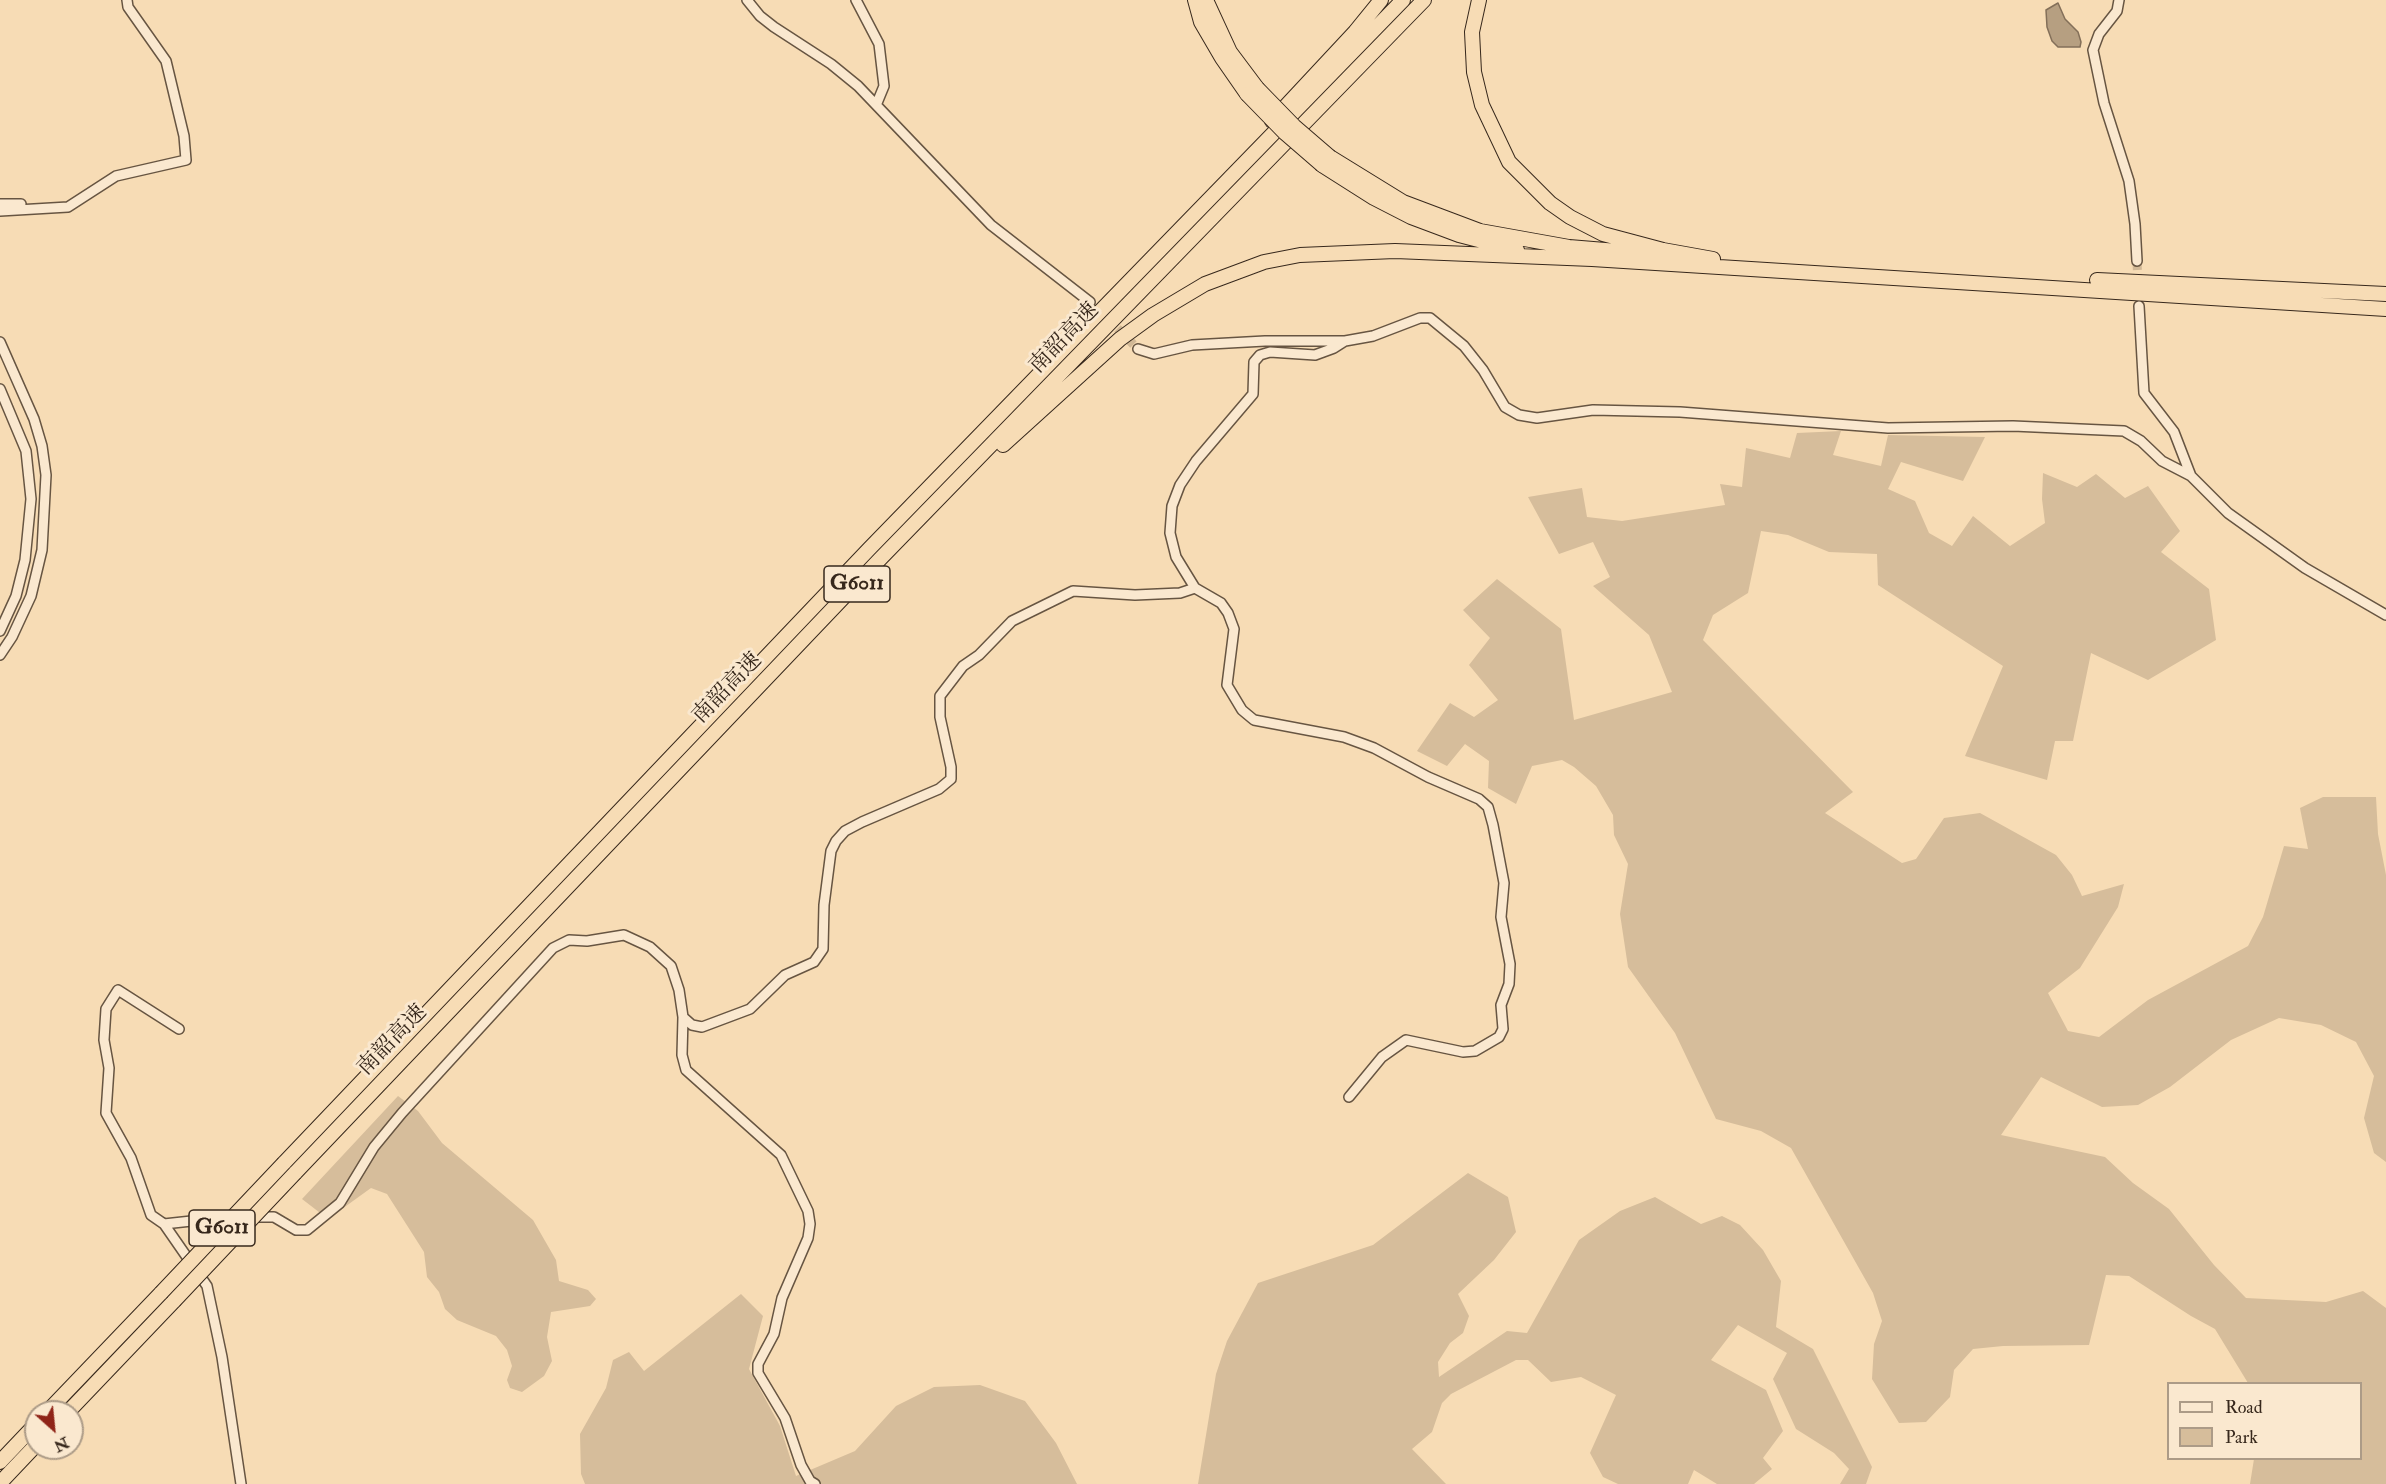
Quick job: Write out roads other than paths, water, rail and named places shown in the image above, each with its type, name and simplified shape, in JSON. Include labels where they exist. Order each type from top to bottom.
[{"type":"highway","points":[[1195,0],[1201,22],[1212,40],[1252,91],[1294,126],[1326,161],[1374,198],[1440,228],[1503,248],[1568,259]]},
{"type":"highway","points":[[1206,0],[1230,52],[1252,91]]},
{"type":"highway","points":[[1137,274],[1194,205],[1355,33],[1381,0]]},
{"type":"highway","name":"南韶高速","points":[[58,1400],[870,548],[1403,0]]},
{"type":"highway","name":"南韶高速","points":[[79,1400],[880,559],[1424,0]]},
{"type":"highway","points":[[1479,0],[1472,32],[1474,72],[1482,105],[1509,162],[1550,203],[1570,217],[1603,234],[1653,248],[1715,259]]},
{"type":"highway","points":[[1326,161],[1403,202],[1480,231],[1569,247],[1715,259],[2386,294]]},
{"type":"highway","points":[[880,559],[1120,339],[1153,315],[1205,284],[1264,262],[1310,254],[1395,251],[1568,259],[2386,309]]},
{"type":"highway","points":[[0,1462],[24,1437]]},
{"type":"highway","points":[[0,1483],[24,1458]]},
{"type":"street","points":[[0,211],[68,207],[116,176],[186,160],[184,136],[166,61],[128,7],[127,0]]},
{"type":"street","points":[[747,0],[760,16],[831,64],[877,103],[991,225],[1090,302]]},
{"type":"street","points":[[856,0],[880,52],[884,86],[877,103]]},
{"type":"street","points":[[2119,0],[2117,11],[2098,34],[2093,50],[2104,103],[2129,181],[2137,261]]},
{"type":"street","points":[[0,204],[68,207]]},
{"type":"street","points":[[2139,306],[2144,393],[2174,432],[2191,477]]},
{"type":"street","points":[[1138,349],[1154,354],[1192,345],[1265,341],[1345,341],[1373,336],[1420,318],[1430,318],[1464,346],[1483,370],[1505,407],[1519,415],[1538,418],[1593,410],[1680,412],[1888,428],[2013,426],[2124,431],[2141,441],[2162,461],[2191,477],[2228,513],[2288,556],[2386,615]]},
{"type":"street","points":[[1345,341],[1315,355],[1270,352],[1260,355],[1254,362],[1253,394],[1196,461],[1180,485],[1172,506],[1170,533],[1176,557],[1195,588],[1221,603],[1228,613],[1234,629],[1227,685],[1242,710],[1254,720],[1336,735],[1374,748],[1428,777],[1479,799],[1488,807],[1494,825],[1504,883],[1501,917],[1510,964],[1509,984],[1501,1005],[1503,1029],[1499,1037],[1475,1051],[1463,1052],[1406,1040],[1382,1057],[1349,1097]]},
{"type":"street","points":[[0,342],[34,419],[42,446],[46,475],[42,550],[30,596],[12,637],[0,654]]},
{"type":"street","points":[[0,389],[26,451],[31,499],[25,560],[16,596],[0,631]]},
{"type":"street","points":[[683,1017],[692,1025],[702,1027],[742,1012],[763,999],[785,975],[814,962],[823,949],[824,905],[831,851],[836,841],[844,831],[939,789],[951,779],[951,767],[940,717],[940,696],[963,666],[979,655],[1002,630],[1025,614],[1073,591],[1135,595],[1180,593],[1195,588]]},
{"type":"street","points":[[164,1224],[228,1216],[274,1217],[296,1230],[307,1230],[316,1225],[340,1203],[374,1147],[402,1113],[534,968],[561,942],[624,935],[650,947],[671,966],[679,990],[683,1017],[682,1055],[686,1070],[781,1155],[808,1211],[810,1224],[806,1246],[782,1298],[774,1334],[758,1364],[758,1373],[785,1418],[801,1465],[810,1481],[815,1484]]},
{"type":"street","points":[[179,1029],[118,990],[106,1009],[104,1040],[109,1068],[106,1113],[131,1158],[146,1206],[152,1215],[164,1224],[207,1286],[220,1346],[241,1484]]},
{"type":"tunnel","points":[[2137,261],[2138,285]]},
{"type":"tunnel","points":[[1108,319],[1138,349]]}]
